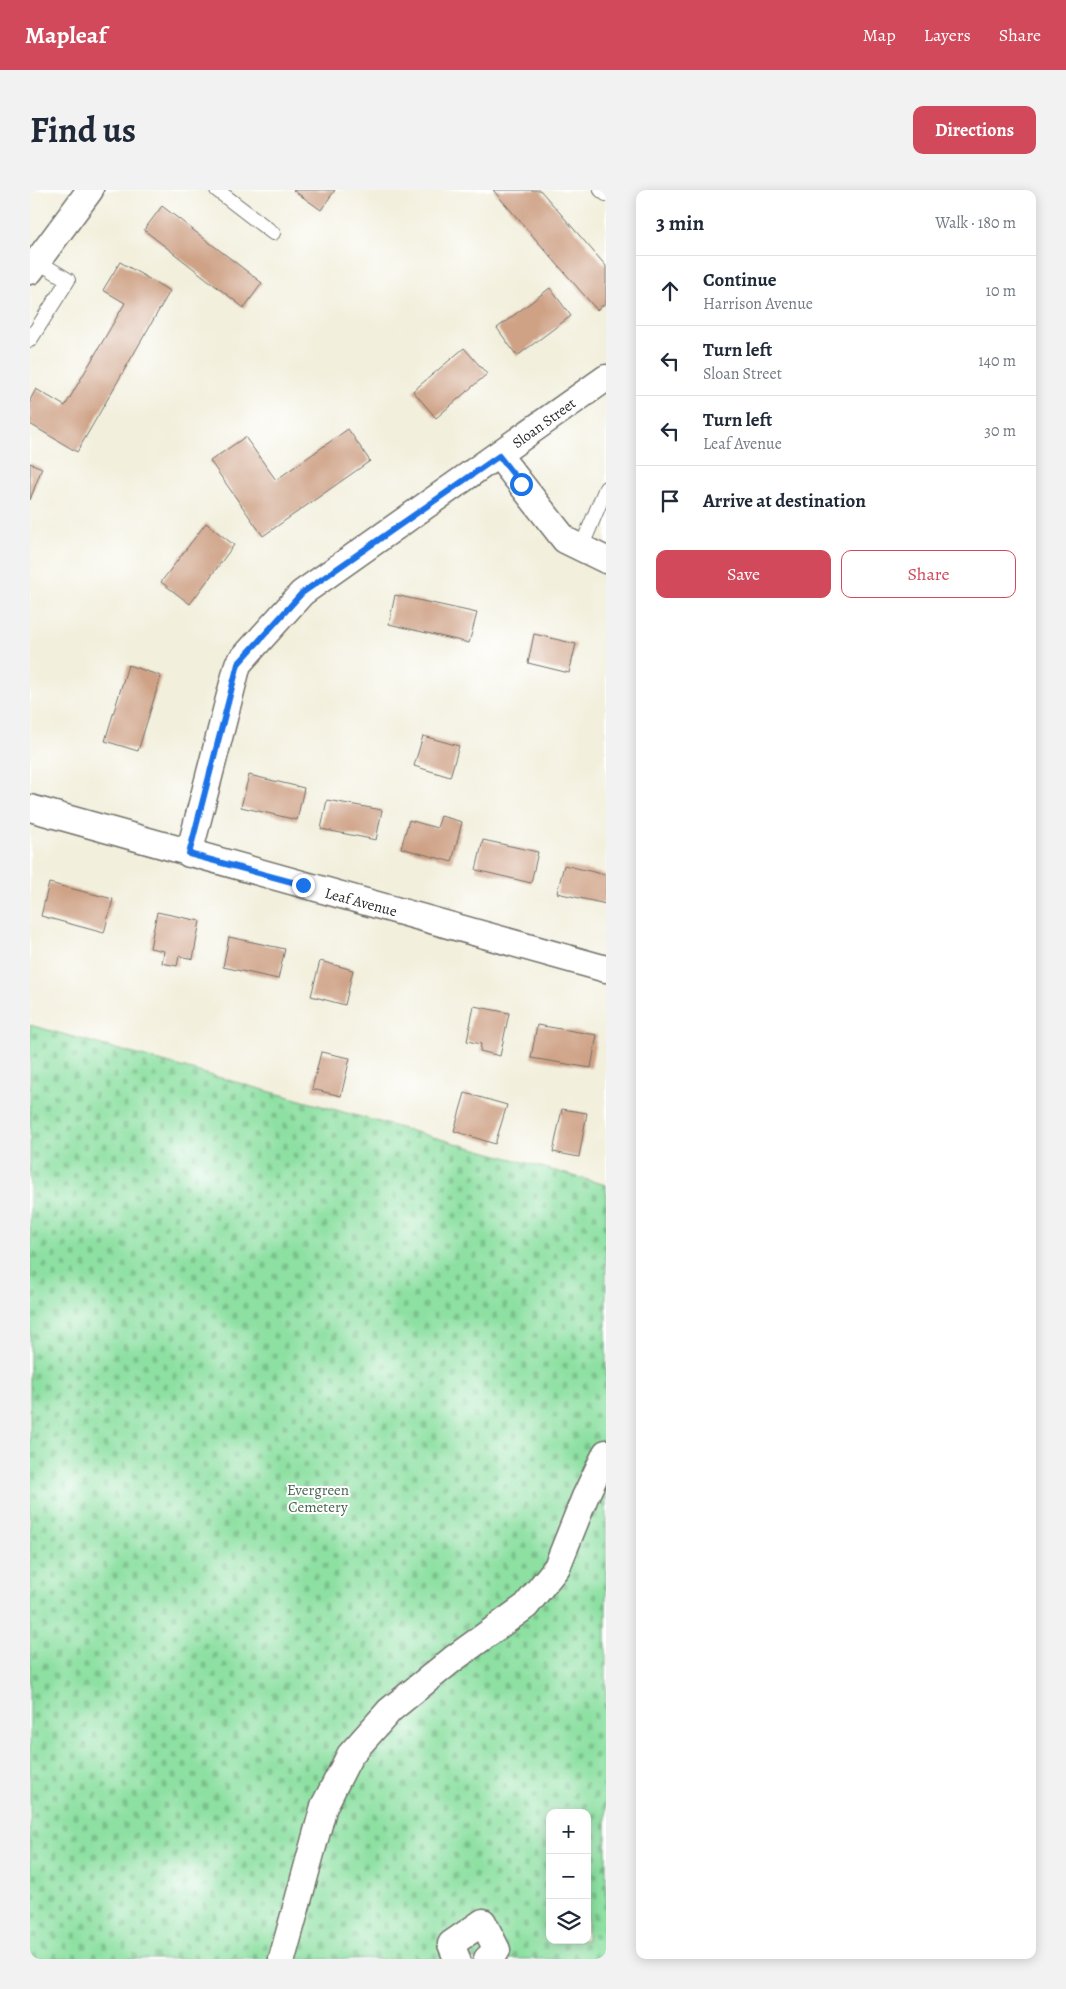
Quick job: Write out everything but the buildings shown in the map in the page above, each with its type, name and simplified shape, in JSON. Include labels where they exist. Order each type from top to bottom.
[{"type":"street","points":[[34,266],[90,190]]},
{"type":"street","name":"Sloan Street","points":[[189,854],[238,664],[302,593],[499,456],[606,378]]},
{"type":"street","points":[[499,456],[565,540],[606,560]]},
{"type":"street","name":"Leaf Avenue","points":[[30,808],[606,969]]},
{"type":"street","points":[[282,1959],[324,1806],[350,1754],[390,1710],[453,1659],[526,1606],[557,1567],[585,1497],[606,1453]]},
{"type":"street","points":[[457,1959],[451,1944],[483,1922],[497,1950],[487,1959]]},
{"type":"lane","points":[[217,190],[274,233]]},
{"type":"lane","points":[[601,190],[606,194]]},
{"type":"lane","points":[[30,340],[68,280],[34,266]]},
{"type":"lane","points":[[581,548],[606,488]]},
{"type":"green space","name":"Evergreen Cemetery","points":[[30,1025],[606,1185],[606,1959],[30,1959]]},
{"type":"route","points":[[303,885],[189,854],[238,664],[302,593],[499,456],[521,484]]}]
